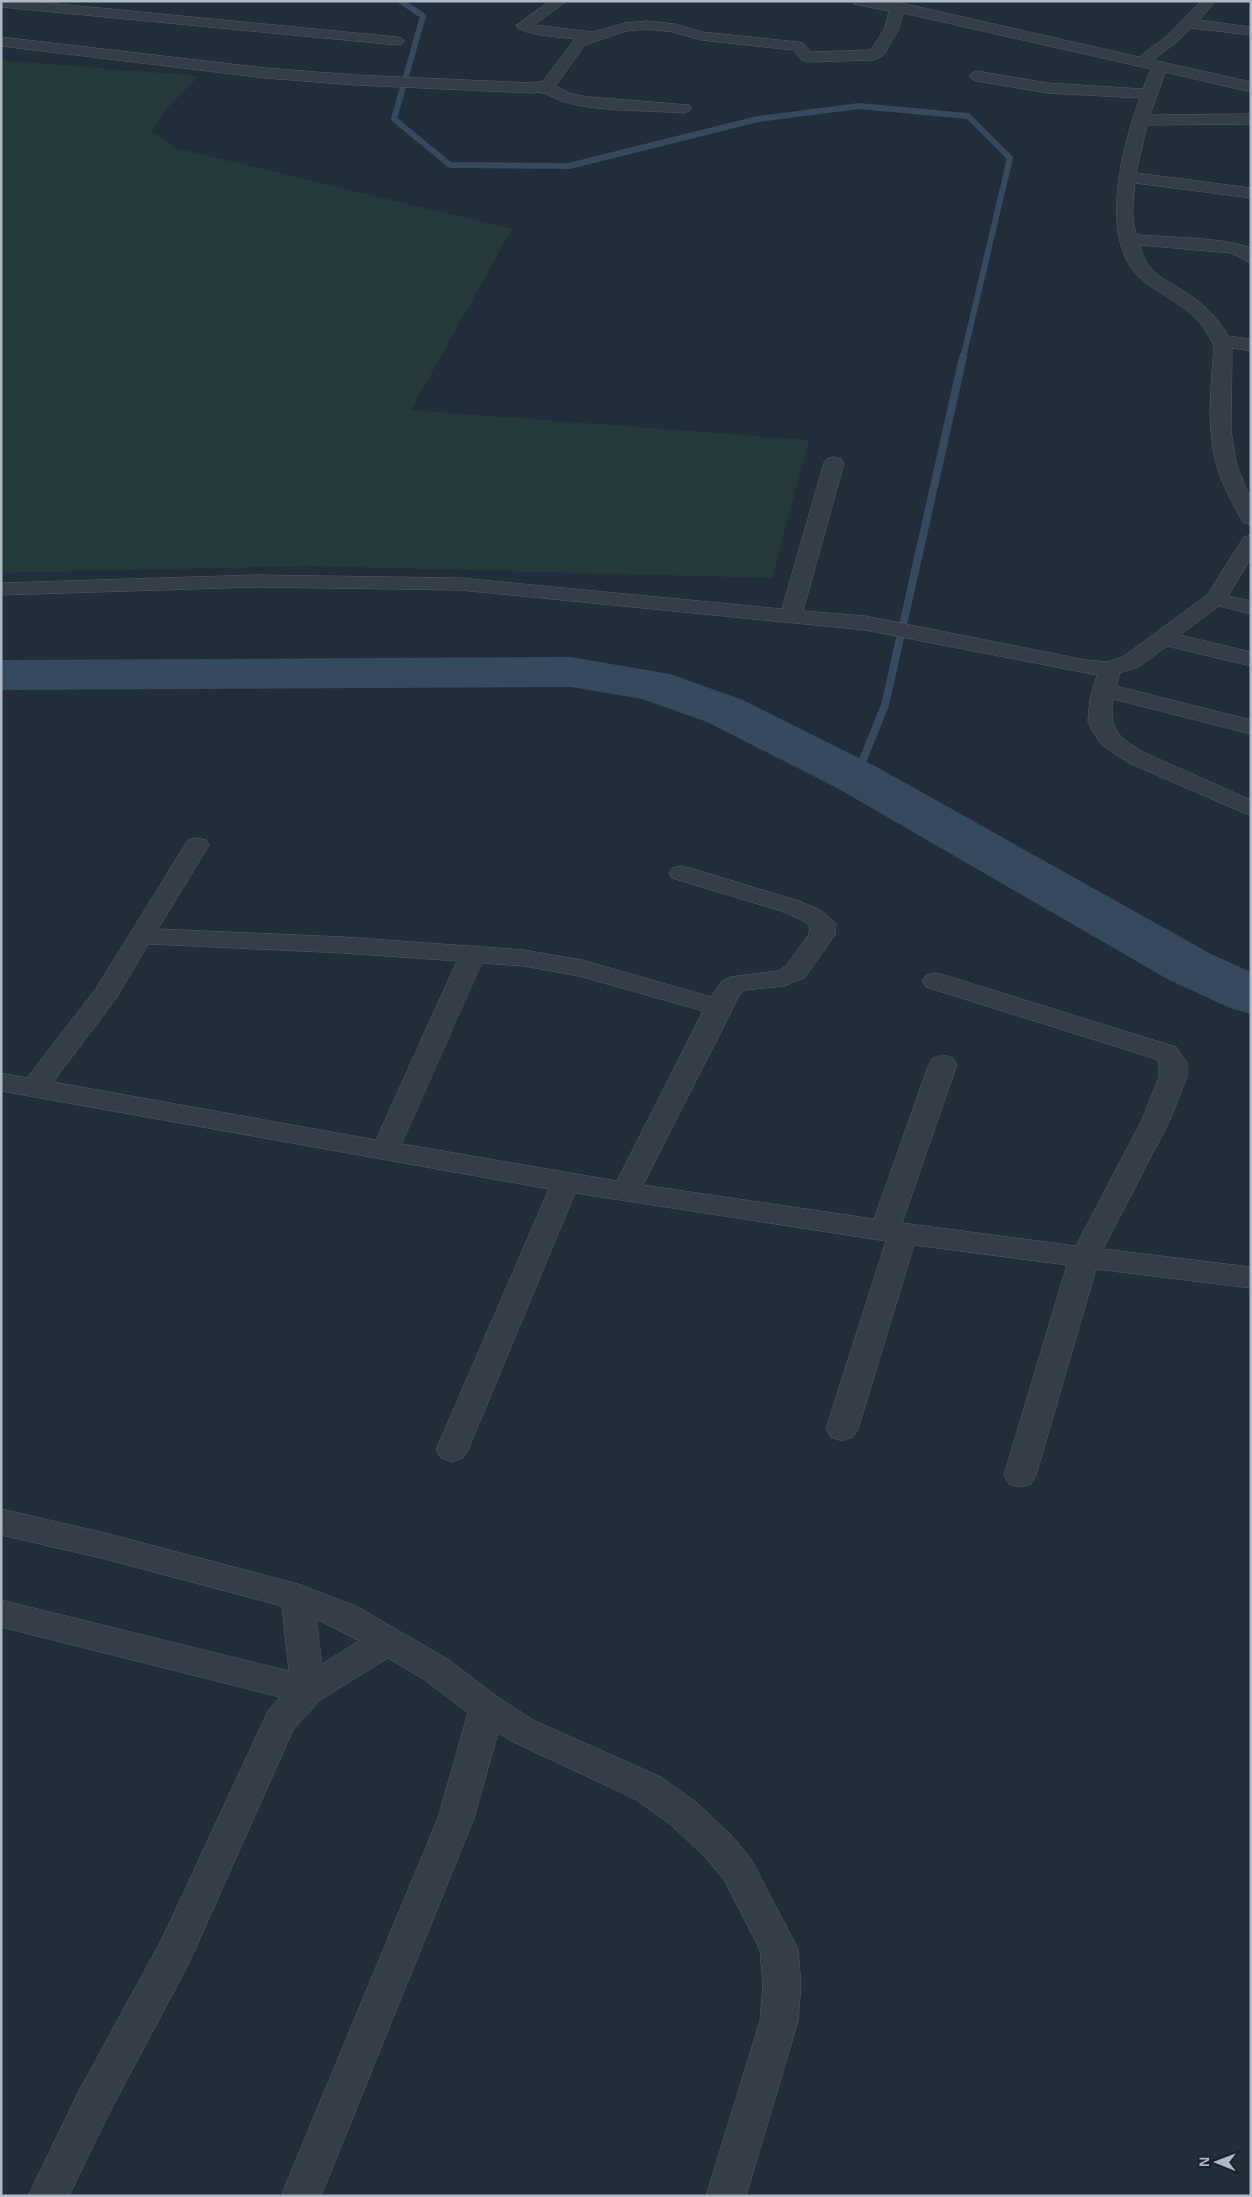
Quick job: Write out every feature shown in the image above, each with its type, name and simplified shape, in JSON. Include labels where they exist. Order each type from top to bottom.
[{"type":"street","points":[[560,1],[523,26],[532,29],[591,36]]},
{"type":"street","points":[[860,1],[897,6],[1251,87]]},
{"type":"street","points":[[1141,62],[1173,38],[1209,1]]},
{"type":"street","points":[[1,3],[396,41]]},
{"type":"street","points":[[1,41],[265,73],[522,88],[548,85],[580,42],[591,36],[625,27],[647,25],[675,28],[701,36],[798,46],[807,57],[873,55],[877,53],[892,28],[897,6]]},
{"type":"street","points":[[183,20],[198,8]]},
{"type":"street","points":[[1187,23],[1251,31]]},
{"type":"street","points":[[1159,67],[1140,120],[1126,177],[1125,229],[1135,260],[1149,278],[1183,298],[1200,312],[1211,324],[1222,341],[1219,410],[1225,458],[1232,481],[1251,519]]},
{"type":"street","points":[[977,76],[1046,88],[1150,94]]},
{"type":"street","points":[[543,87],[568,98],[589,102],[683,108]]},
{"type":"street","points":[[1140,120],[1251,119]]},
{"type":"street","points":[[1231,120],[1251,125]]},
{"type":"street","points":[[1126,177],[1251,193]]},
{"type":"street","points":[[1129,237],[1150,242],[1248,248]]},
{"type":"street","points":[[1222,341],[1251,345]]},
{"type":"street","points":[[791,616],[834,463]]},
{"type":"street","points":[[1251,541],[1241,574],[1215,599],[1107,680],[1099,707],[1099,723],[1108,738],[1120,749],[1251,809]]},
{"type":"street","points":[[1,589],[256,580],[460,584],[865,623],[1086,667],[1107,680],[1251,727]]},
{"type":"street","points":[[1215,599],[1251,608]]},
{"type":"street","points":[[1163,638],[1251,659]]},
{"type":"street","points":[[34,1088],[106,994],[197,846]]},
{"type":"street","points":[[626,1191],[718,1007],[730,988],[739,983],[784,978],[796,972],[822,935],[822,924],[814,916],[790,906],[682,873]]},
{"type":"street","points":[[141,936],[343,945],[474,954],[561,963],[718,1007]]},
{"type":"street","points":[[385,1150],[474,954]]},
{"type":"street","points":[[935,981],[1166,1053],[1173,1063],[1173,1077],[1156,1120],[1084,1258],[1020,1475]]},
{"type":"street","points":[[842,1429],[894,1231],[943,1064]]},
{"type":"street","points":[[1,1082],[626,1191],[1084,1258],[1251,1278]]},
{"type":"street","points":[[452,1450],[566,1181]]},
{"type":"street","points":[[1,1522],[105,1546],[298,1597],[344,1616],[437,1670],[488,1708],[524,1731],[648,1788],[684,1814],[718,1846],[738,1870],[766,1920],[779,1949],[782,1984],[779,2021],[726,2196]]},
{"type":"street","points":[[298,1597],[308,1690]]},
{"type":"street","points":[[1,1613],[308,1690]]},
{"type":"street","points":[[48,2196],[94,2102],[176,1951],[280,1721],[308,1690],[388,1641]]},
{"type":"street","points":[[301,2196],[456,1818],[488,1708]]},
{"type":"green space","points":[[1,60],[199,76],[170,105],[152,131],[176,148],[512,229],[411,410],[809,440],[772,578],[311,566],[1,573]]},
{"type":"waterway","points":[[401,1],[423,16],[394,119],[450,165],[569,166],[758,119],[859,106],[968,116],[1010,158],[963,358]]},
{"type":"waterway","points":[[856,777],[885,705],[963,357]]},
{"type":"waterway","points":[[1,675],[571,672],[652,685],[725,711],[856,777],[1190,967],[1251,995]]}]
